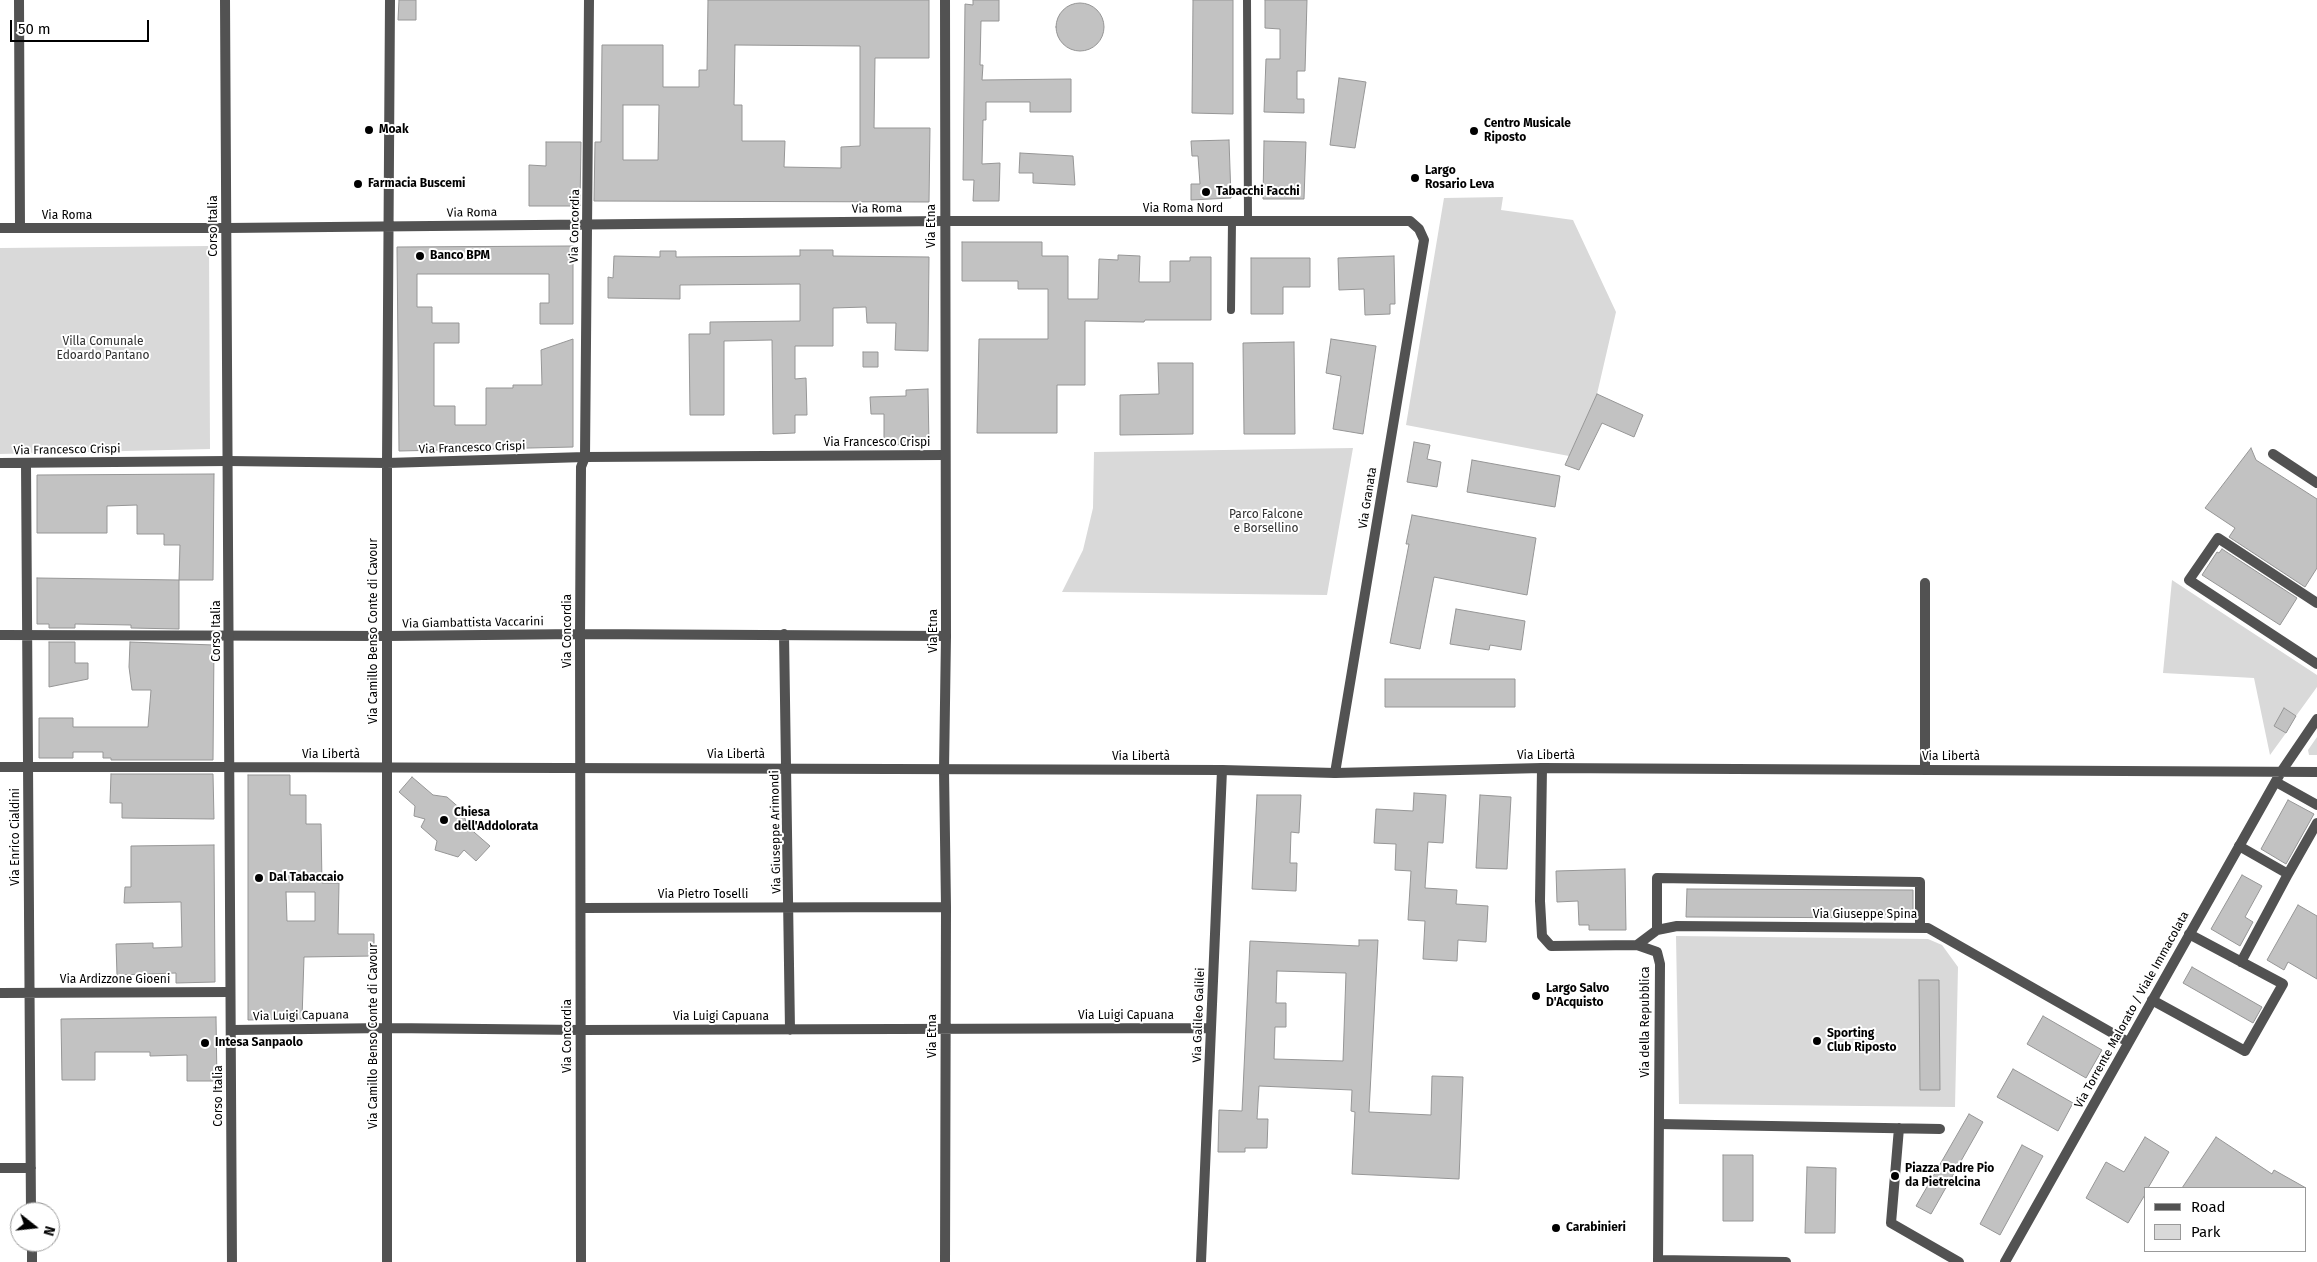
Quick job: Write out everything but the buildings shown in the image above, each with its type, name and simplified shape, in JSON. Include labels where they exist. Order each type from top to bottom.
[{"type":"street","points":[[19,0],[20,228]]},
{"type":"street","name":"Corso Italia","points":[[224,0],[230,635],[232,1262]]},
{"type":"street","name":"Via Camillo Benso Conte di Cavour","points":[[387,1262],[386,767],[390,0]]},
{"type":"street","name":"Via Concordia","points":[[581,1262],[581,467],[585,458],[589,0]]},
{"type":"street","name":"Via Etna","points":[[945,0],[945,1262]]},
{"type":"street","name":"Via Roma","points":[[0,228],[388,227],[945,221]]},
{"type":"street","name":"Via Roma Nord","points":[[945,221],[1410,221],[1418,229]]},
{"type":"street","name":"Via Granata","points":[[1335,772],[1424,240],[1418,229]]},
{"type":"street","points":[[2273,454],[2317,483]]},
{"type":"street","name":"Via Francesco Crispi","points":[[0,463],[228,461],[387,463],[585,458],[945,455]]},
{"type":"street","name":"Via Enrico Cialdini","points":[[26,463],[31,1202]]},
{"type":"street","points":[[2317,603],[2218,538],[2189,580],[2317,664]]},
{"type":"street","points":[[1925,583],[1925,770]]},
{"type":"street","name":"Via Giambattista Vaccarini","points":[[0,635],[784,634],[946,636]]},
{"type":"street","name":"Via Giuseppe Arimondi","points":[[784,634],[788,768],[790,1030]]},
{"type":"street","name":"Via Torrente Malorato / Viale Immacolata","points":[[2005,1262],[2281,772],[2317,719]]},
{"type":"street","name":"Via Libertà","points":[[0,767],[788,768],[1335,772],[1542,768],[2317,772]]},
{"type":"street","name":"Via della Repubblica","points":[[1542,768],[1540,901],[1542,936],[1551,946],[1637,945],[1657,952],[1660,964],[1658,1261]]},
{"type":"street","name":"Via Galileo Galilei","points":[[1201,1262],[1222,770]]},
{"type":"street","points":[[2276,782],[2317,805]]},
{"type":"street","points":[[2241,962],[2317,824]]},
{"type":"street","points":[[2239,846],[2288,874]]},
{"type":"street","points":[[1657,930],[1658,878],[1920,882],[1920,928]]},
{"type":"street","name":"Via Pietro Toselli","points":[[581,908],[946,907]]},
{"type":"street","name":"Via Giuseppe Spina","points":[[1637,945],[1657,930],[1677,926],[1928,928],[2128,1042]]},
{"type":"street","points":[[2152,1000],[2245,1051],[2282,984],[2189,934]]},
{"type":"street","name":"Via Ardizzone Gioeni","points":[[0,993],[230,992]]},
{"type":"street","name":"Via Luigi Capuana","points":[[232,1030],[387,1028],[580,1030],[1210,1028]]},
{"type":"street","points":[[1659,1124],[1940,1129]]},
{"type":"street","points":[[1898,1128],[1891,1223],[1960,1262]]},
{"type":"street","points":[[0,1168],[31,1168]]},
{"type":"street","points":[[1658,1261],[1786,1262]]},
{"type":"lane","points":[[1247,0],[1248,221]]},
{"type":"lane","points":[[1232,221],[1232,310]]},
{"type":"green space","points":[[1503,197],[1501,210],[1573,220],[1616,312],[1597,394],[1569,456],[1406,425],[1444,198]]},
{"type":"green space","name":"Villa Comunale Edoardo Pantano","points":[[209,246],[210,449],[0,454],[0,248]]},
{"type":"green space","name":"Parco Falcone e Borsellino","points":[[1353,448],[1327,595],[1062,592],[1083,550],[1093,508],[1094,452]]},
{"type":"green space","points":[[2172,580],[2317,675],[2317,687],[2296,716],[2284,709],[2274,726],[2286,733],[2270,755],[2254,678],[2163,673]]},
{"type":"green space","points":[[2317,737],[2317,755],[2309,755],[2308,750]]},
{"type":"green space","name":"Sporting Club Riposto","points":[[1676,936],[1928,939],[1942,945],[1958,967],[1955,1107],[1679,1104]]},
{"type":"place","name":"Moak","points":[[369,130]]},
{"type":"place","name":"Centro Musicale Riposto","points":[[1474,131]]},
{"type":"place","name":"Largo Rosario Leva","points":[[1415,178]]},
{"type":"place","name":"Farmacia Buscemi","points":[[358,184]]},
{"type":"place","name":"Tabacchi Facchi","points":[[1206,192]]},
{"type":"place","name":"Banco BPM","points":[[420,256]]},
{"type":"place","name":"Chiesa dell'Addolorata","points":[[444,820]]},
{"type":"place","name":"Dal Tabaccaio","points":[[259,878]]},
{"type":"place","name":"Largo Salvo D'Acquisto","points":[[1536,996]]},
{"type":"place","name":"Sporting Club Riposto","points":[[1817,1041]]},
{"type":"place","name":"Intesa Sanpaolo","points":[[205,1043]]},
{"type":"place","name":"Piazza Padre Pio da Pietrelcina","points":[[1895,1176]]},
{"type":"place","name":"Carabinieri","points":[[1556,1228]]}]
